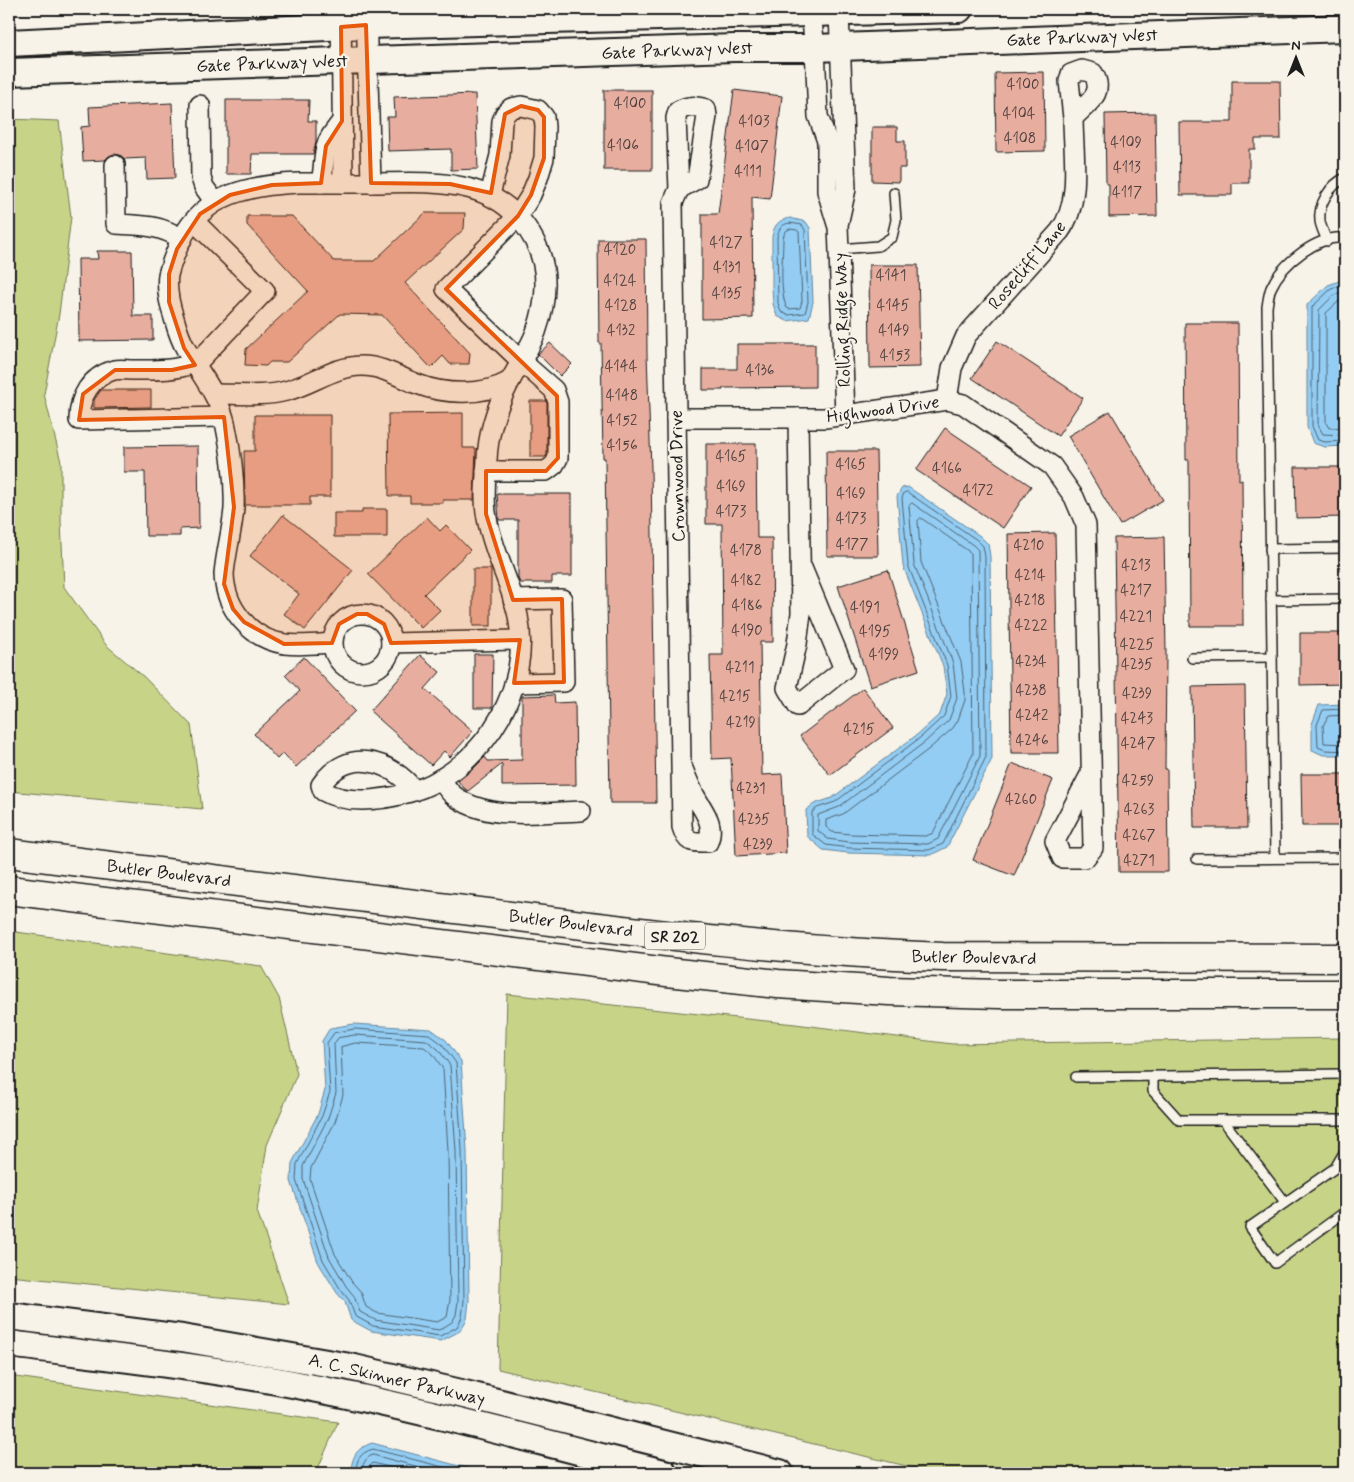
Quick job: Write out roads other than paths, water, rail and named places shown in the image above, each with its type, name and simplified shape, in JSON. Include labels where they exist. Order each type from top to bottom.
[{"type":"highway","name":"Butler Boulevard","points":[[9,853],[666,936],[788,948],[889,955],[998,958],[1345,958]]},
{"type":"highway","name":"Butler Boulevard","points":[[9,890],[676,973],[787,985],[999,994],[1345,994]]},
{"type":"main road","name":"Gate Parkway West","points":[[9,43],[353,18],[839,13],[959,9]]},
{"type":"main road","name":"Gate Parkway West","points":[[9,72],[724,48],[815,48],[1345,28]]},
{"type":"main road","name":"A. C. Skinner Parkway","points":[[9,1316],[192,1339],[350,1367],[461,1392],[780,1473]]},
{"type":"main road","name":"A. C. Skinner Parkway","points":[[9,1344],[194,1367],[309,1387],[416,1411],[664,1473]]},
{"type":"street","points":[[811,13],[815,48]]},
{"type":"street","name":"Rolling Ridge Way","points":[[839,13],[842,46],[846,189],[838,225],[845,415]]},
{"type":"street","points":[[353,18],[354,60],[371,183]]},
{"type":"street","points":[[343,183],[342,120],[354,60],[353,18]]},
{"type":"street","name":"Rolling Ridge Way","points":[[815,48],[818,116],[815,136],[816,166],[827,191],[838,225]]},
{"type":"street","points":[[200,105],[202,178],[204,187],[215,202]]},
{"type":"street","points":[[486,471],[546,471],[554,465],[558,458],[558,402],[554,390],[446,289],[518,216],[531,195],[544,158],[546,127],[544,118],[538,110],[521,106],[512,108],[505,114],[502,121],[500,155],[490,195]]},
{"type":"street","name":"Rosecliff Lane","points":[[947,400],[952,368],[966,336],[1067,221],[1074,194],[1073,118]]},
{"type":"street","points":[[321,183],[326,146],[329,138],[342,120]]},
{"type":"street","points":[[115,165],[116,224],[145,225],[162,228],[182,239]]},
{"type":"street","points":[[332,643],[294,644],[273,640],[262,635],[244,622],[229,602],[224,584],[224,574],[234,507],[231,457],[223,417],[214,394],[184,348],[169,302],[167,288],[172,261],[182,239],[194,221],[215,202],[247,189],[272,185],[321,183],[426,182],[450,184],[480,190],[507,206],[518,216],[537,244],[544,268],[546,284],[536,331],[522,362],[510,381],[489,433],[486,471],[486,514],[518,618],[520,640],[514,683],[501,718],[490,734],[476,751],[440,779],[415,791]]},
{"type":"street","name":"Crownwood Drive","points":[[679,189],[673,204],[681,764]]},
{"type":"street","points":[[194,221],[265,290],[195,364],[172,370],[115,370],[91,384],[83,394],[79,407],[79,420],[223,417]]},
{"type":"street","points":[[214,394],[285,392],[333,371],[362,366],[374,367],[429,388],[444,390],[467,392],[487,390],[499,387],[510,381]]},
{"type":"street","name":"Highwood Drive","points":[[676,418],[825,418],[947,400],[963,404],[1052,466],[1074,497],[1086,525],[1092,773]]},
{"type":"street","points":[[798,418],[802,568],[801,613],[797,644],[787,688],[798,706],[844,669],[802,568]]},
{"type":"street","points":[[513,600],[562,600],[564,673],[564,682],[514,683]]},
{"type":"street","points":[[356,614],[367,614],[384,624],[389,633],[391,643],[386,661],[371,671],[362,672],[352,671],[344,667],[338,661],[332,643],[334,633],[339,624],[356,614]]},
{"type":"street","points":[[391,643],[520,640]]},
{"type":"street","points":[[440,779],[452,793],[464,802],[484,810],[504,813],[581,811]]},
{"type":"lane","points":[[1326,241],[1320,220],[1321,208],[1327,193],[1340,180],[1345,178]]},
{"type":"lane","points":[[839,249],[878,246],[892,237],[896,220],[894,193]]},
{"type":"lane","points":[[1275,858],[1267,307],[1271,288],[1280,273],[1297,257],[1312,245],[1338,237],[1345,238]]},
{"type":"lane","points":[[1270,549],[1345,548]]},
{"type":"lane","points":[[1271,600],[1345,599]]},
{"type":"lane","points":[[1192,658],[1272,657]]},
{"type":"lane","points":[[1197,859],[1345,858]]},
{"type":"lane","points":[[1076,1077],[1345,1074]]},
{"type":"lane","points":[[1153,1076],[1153,1091],[1179,1120],[1345,1120]]},
{"type":"lane","points":[[1223,1120],[1285,1202]]},
{"type":"lane","points":[[1345,1151],[1335,1168],[1250,1227],[1275,1263],[1345,1212]]},
{"type":"water","points":[[790,218],[806,222],[810,228],[813,302],[809,318],[787,321],[777,316],[773,304],[772,237],[777,224],[782,220]]},
{"type":"water","points":[[1345,279],[1345,446],[1325,447],[1313,443],[1307,427],[1307,305],[1328,285]]},
{"type":"water","points":[[908,487],[980,536],[988,544],[990,556],[992,759],[947,847],[931,855],[848,853],[823,850],[807,836],[806,810],[814,804],[832,798],[918,734],[940,714],[947,694],[943,666],[903,566],[897,496],[902,488]]},
{"type":"water","points":[[1345,704],[1345,755],[1323,755],[1312,750],[1312,724],[1319,705]]},
{"type":"water","points":[[354,1024],[431,1029],[446,1040],[461,1061],[467,1150],[469,1301],[467,1319],[460,1331],[441,1341],[371,1331],[351,1320],[345,1302],[337,1293],[318,1262],[291,1181],[292,1163],[318,1114],[325,1090],[322,1041],[330,1028]]},
{"type":"water","points":[[372,1443],[486,1473],[350,1473],[352,1462],[358,1451]]}]
